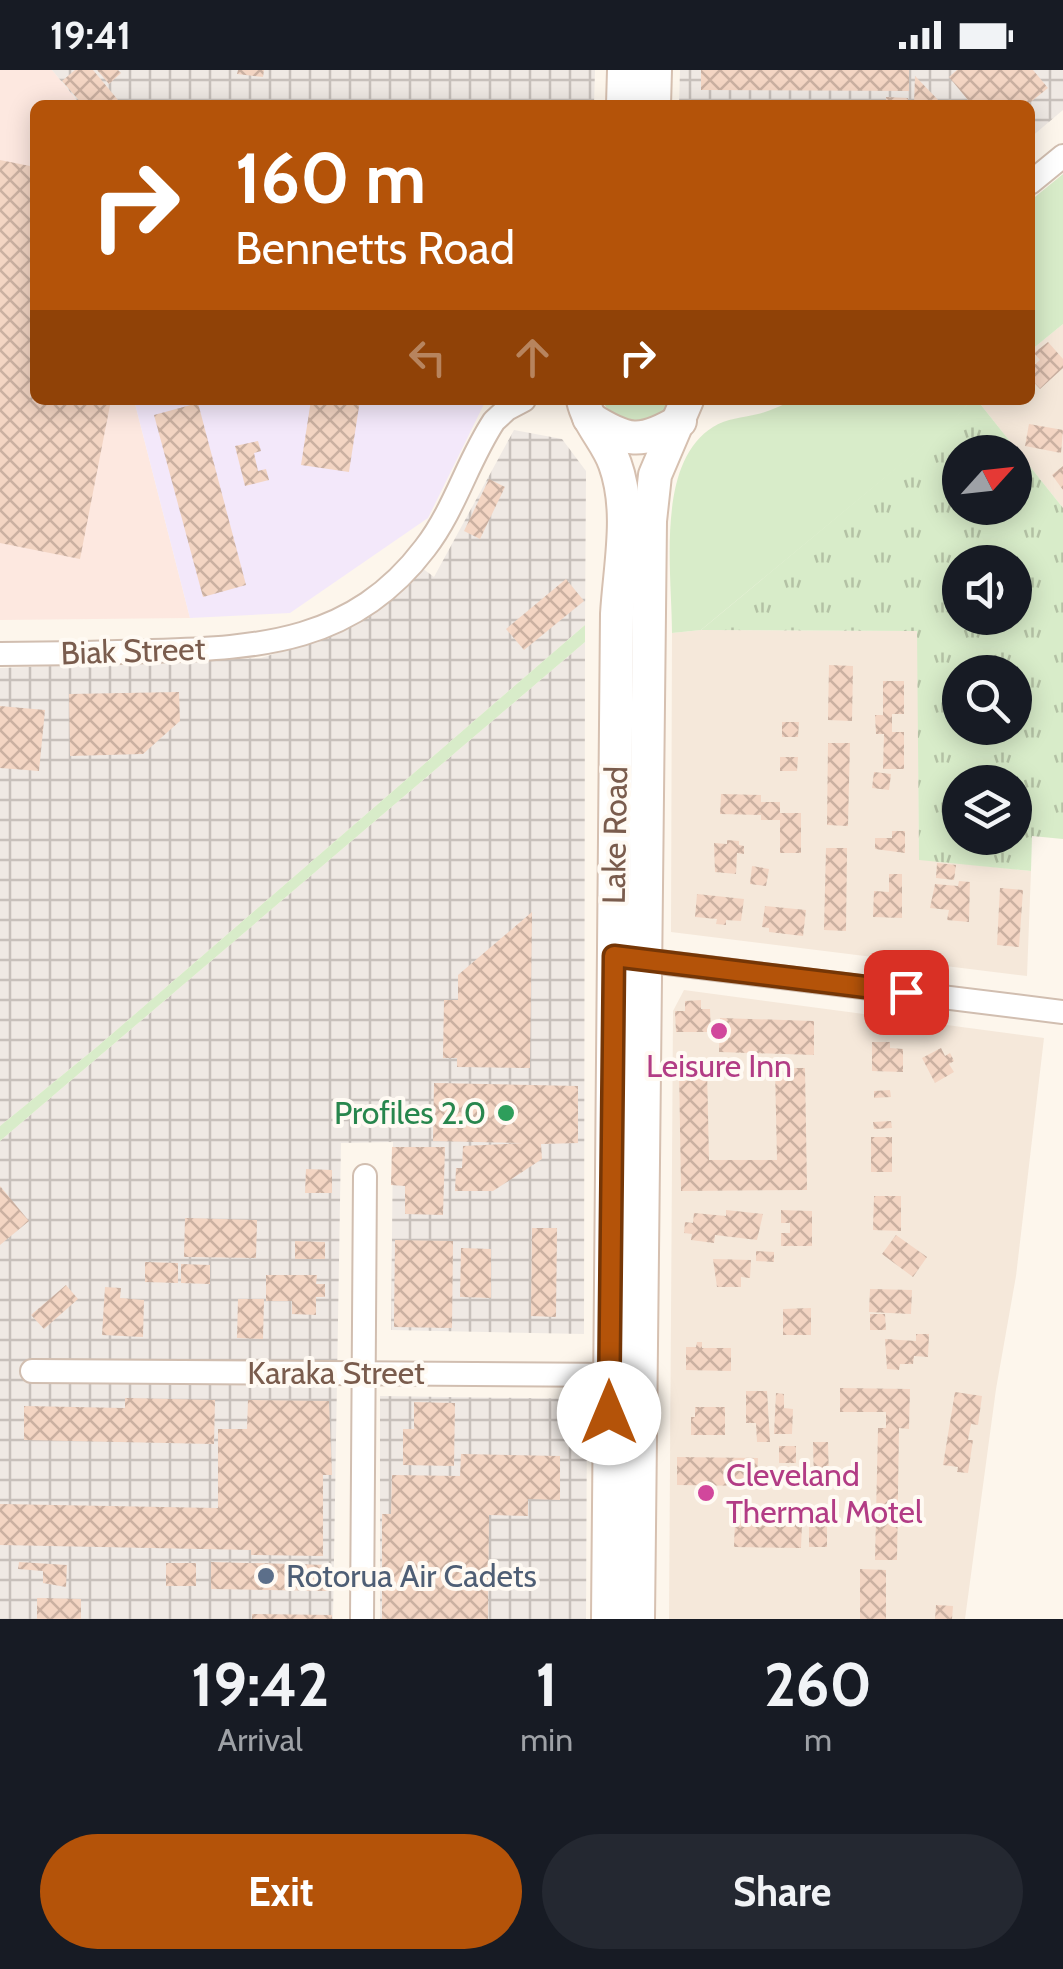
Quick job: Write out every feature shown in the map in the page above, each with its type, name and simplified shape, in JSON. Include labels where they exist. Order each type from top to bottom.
[{"type":"main road","points":[[624,70],[624,100]]},
{"type":"main road","points":[[654,100],[655,70]]},
{"type":"main road","points":[[586,409],[616,435],[632,439],[646,438],[683,411]]},
{"type":"main road","name":"Lake Road","points":[[586,409],[614,460],[624,507],[617,614],[629,959]]},
{"type":"main road","name":"Lake Road","points":[[608,1619],[625,1375],[629,959],[651,496],[683,411]]},
{"type":"main road","name":"Lake Road","points":[[625,1375],[638,1619]]},
{"type":"street","points":[[1035,180],[1063,156]]},
{"type":"street","name":"Biak Street","points":[[0,654],[266,645],[332,623],[365,606],[394,584],[442,524],[494,421],[517,405]]},
{"type":"street","points":[[629,959],[1063,1012]]},
{"type":"street","points":[[362,1619],[365,1176]]},
{"type":"street","name":"Karaka Street","points":[[32,1371],[625,1375]]},
{"type":"shaded area","points":[[0,70],[52,70],[77,100],[30,100],[30,405],[135,405],[190,618],[0,620]]},
{"type":"shaded area","points":[[52,70],[595,70],[594,100],[77,100]]},
{"type":"shaded area","points":[[680,70],[1063,70],[1063,110],[1035,134],[1035,100],[679,100]]},
{"type":"shaded area","points":[[1063,324],[1063,508],[1032,469],[1032,435],[1005,435],[981,405],[1035,405],[1035,347]]},
{"type":"shaded area","points":[[135,405],[484,405],[428,518],[290,613],[190,618]]},
{"type":"shaded area","points":[[514,430],[562,439],[586,471],[585,625],[0,1126],[0,668],[261,658],[325,638],[401,588],[422,568],[434,577]]},
{"type":"shaded area","points":[[918,631],[919,859],[1031,871],[1027,976],[671,932],[672,633]]},
{"type":"shaded area","points":[[585,642],[584,1334],[391,1330],[393,1142],[341,1143],[333,1619],[0,1619],[0,1141]]},
{"type":"shaded area","points":[[684,990],[1044,1038],[1016,1276],[996,1389],[965,1619],[669,1619],[673,1011]]},
{"type":"shaded area","points":[[380,1396],[587,1399],[586,1619],[380,1619]]},
{"type":"green space","points":[[1063,174],[1063,324],[1035,347],[1035,197]]},
{"type":"green space","points":[[605,405],[667,405],[663,413],[644,425],[612,417]]},
{"type":"green space","points":[[782,405],[967,405],[951,423],[701,630],[672,633],[671,521],[682,466],[695,444],[713,427]]},
{"type":"green space","points":[[967,405],[981,405],[1005,435],[942,435],[942,525],[1032,525],[1032,469],[1063,508],[1063,839],[1032,836],[1032,765],[942,765],[942,855],[1031,855],[1031,871],[919,860],[917,631],[701,630]]},
{"type":"green space","points":[[585,625],[585,642],[0,1141],[0,1126]]},
{"type":"building","points":[[75,70],[93,70],[118,100],[79,100],[62,81]]},
{"type":"building","points":[[97,70],[118,70],[121,73],[109,84]]},
{"type":"building","points":[[238,70],[264,70],[263,77],[237,74]]},
{"type":"building","points":[[701,70],[909,70],[909,91],[701,90]]},
{"type":"building","points":[[957,70],[1033,70],[1048,88],[1033,100],[968,100],[949,77]]},
{"type":"building","points":[[915,76],[938,100],[914,100]]},
{"type":"building","points":[[0,160],[30,166],[30,405],[110,405],[80,559],[0,543]]},
{"type":"building","points":[[1048,342],[1063,359],[1063,368],[1040,389],[1035,384],[1035,364],[1040,360],[1035,352]]},
{"type":"building","points":[[199,405],[246,585],[203,597],[154,415]]},
{"type":"building","points":[[310,405],[359,405],[349,472],[301,465]]},
{"type":"building","points":[[1029,424],[1063,430],[1061,453],[1032,447],[1032,435],[1027,435]]},
{"type":"building","points":[[258,441],[261,451],[254,453],[258,471],[266,469],[269,480],[245,486],[235,446]]},
{"type":"building","points":[[1063,466],[1063,490],[1052,475]]},
{"type":"building","points":[[489,479],[505,487],[480,539],[464,531]]},
{"type":"building","points":[[566,579],[584,601],[524,650],[506,629]]},
{"type":"building","points":[[829,665],[853,666],[852,721],[828,720]]},
{"type":"building","points":[[883,681],[904,681],[904,714],[892,714],[892,732],[904,732],[904,769],[883,769],[884,734],[876,734],[875,715],[883,715]]},
{"type":"building","points":[[179,692],[180,721],[143,754],[70,756],[69,694]]},
{"type":"building","points":[[0,706],[45,710],[39,771],[0,768]]},
{"type":"building","points":[[782,722],[799,722],[798,737],[782,737]]},
{"type":"building","points":[[828,743],[850,743],[848,826],[827,825]]},
{"type":"building","points":[[780,757],[798,757],[797,771],[780,771]]},
{"type":"building","points":[[874,772],[891,774],[889,790],[872,788]]},
{"type":"building","points":[[721,794],[761,795],[761,802],[780,802],[780,813],[801,813],[801,853],[780,853],[780,820],[761,820],[761,815],[720,814]]},
{"type":"building","points":[[892,831],[905,831],[905,853],[875,849],[875,838],[892,838]]},
{"type":"building","points":[[727,840],[739,841],[744,846],[744,854],[737,853],[736,874],[715,872],[714,843],[727,844]]},
{"type":"building","points":[[826,848],[847,848],[846,931],[824,930]]},
{"type":"building","points":[[937,863],[956,865],[954,880],[936,878]]},
{"type":"building","points":[[752,866],[769,869],[766,886],[750,884]]},
{"type":"building","points":[[889,874],[902,874],[902,918],[873,917],[874,891],[889,892]]},
{"type":"building","points":[[959,881],[970,882],[969,922],[947,920],[949,910],[930,908],[935,884],[958,886]]},
{"type":"building","points":[[1000,888],[1023,890],[1019,947],[997,945]]},
{"type":"building","points":[[697,894],[744,899],[741,921],[726,920],[726,925],[716,924],[717,919],[695,917]]},
{"type":"building","points":[[765,906],[806,910],[803,936],[769,932],[769,928],[762,927]]},
{"type":"building","points":[[532,912],[530,1068],[457,1067],[457,1058],[443,1058],[444,1000],[458,1000],[458,975]]},
{"type":"building","points":[[701,1000],[701,1009],[710,1009],[711,1032],[676,1032],[675,1011],[685,1011],[685,1001]]},
{"type":"building","points":[[720,1018],[814,1021],[814,1055],[719,1052]]},
{"type":"building","points":[[872,1042],[890,1042],[890,1048],[903,1049],[903,1072],[872,1071]]},
{"type":"building","points":[[941,1048],[945,1056],[950,1053],[954,1061],[949,1064],[954,1072],[935,1083],[922,1058]]},
{"type":"building","points":[[679,1068],[707,1068],[709,1160],[777,1160],[775,1068],[805,1068],[807,1190],[681,1191]]},
{"type":"building","name":"Profiles 2.0","points":[[434,1083],[578,1086],[578,1143],[541,1144],[542,1159],[493,1191],[455,1191],[456,1168],[462,1168],[463,1146],[523,1143],[433,1141]]},
{"type":"building","points":[[890,1090],[891,1097],[874,1098],[874,1091]]},
{"type":"building","points":[[891,1121],[892,1128],[874,1129],[873,1122]]},
{"type":"building","points":[[871,1137],[892,1137],[892,1172],[871,1172]]},
{"type":"building","points":[[392,1147],[445,1147],[443,1215],[405,1214],[405,1186],[391,1185]]},
{"type":"building","points":[[306,1169],[332,1170],[332,1193],[305,1193]]},
{"type":"building","points":[[0,1186],[29,1221],[0,1245]]},
{"type":"building","points":[[874,1196],[901,1196],[901,1231],[873,1230]]},
{"type":"building","points":[[726,1210],[763,1214],[757,1240],[715,1235],[714,1243],[691,1240],[692,1234],[684,1233],[685,1222],[693,1223],[694,1213],[726,1216]]},
{"type":"building","points":[[781,1210],[812,1211],[812,1246],[781,1246],[781,1233],[790,1233],[790,1223],[781,1223]]},
{"type":"building","points":[[185,1218],[257,1220],[256,1258],[184,1257]]},
{"type":"building","points":[[532,1228],[557,1228],[556,1317],[531,1316]]},
{"type":"building","points":[[896,1235],[927,1257],[913,1277],[882,1254]]},
{"type":"building","points":[[395,1240],[453,1241],[452,1328],[394,1327]]},
{"type":"building","points":[[295,1241],[325,1242],[325,1259],[295,1259]]},
{"type":"building","points":[[461,1248],[491,1249],[491,1298],[460,1297]]},
{"type":"building","points":[[756,1251],[774,1252],[774,1262],[756,1261]]},
{"type":"building","points":[[713,1259],[751,1260],[750,1278],[741,1277],[741,1287],[717,1287]]},
{"type":"building","points":[[145,1262],[178,1263],[178,1283],[145,1282]]},
{"type":"building","points":[[181,1264],[210,1265],[210,1284],[181,1283]]},
{"type":"building","points":[[266,1275],[317,1275],[316,1284],[325,1284],[325,1297],[316,1297],[316,1315],[292,1314],[292,1301],[266,1301]]},
{"type":"building","points":[[66,1285],[78,1299],[44,1329],[31,1315]]},
{"type":"building","points":[[105,1287],[121,1288],[120,1298],[144,1300],[143,1337],[102,1335]]},
{"type":"building","points":[[870,1289],[912,1290],[911,1314],[869,1312]]},
{"type":"building","points":[[238,1299],[264,1299],[263,1339],[237,1338]]},
{"type":"building","points":[[811,1308],[811,1335],[783,1335],[783,1309]]},
{"type":"building","points":[[870,1314],[885,1314],[886,1330],[870,1330]]},
{"type":"building","points":[[916,1334],[929,1334],[928,1357],[914,1356],[913,1364],[900,1364],[899,1370],[887,1369],[885,1339],[916,1341]]},
{"type":"building","points":[[697,1342],[702,1342],[702,1348],[731,1348],[731,1371],[686,1370],[686,1347],[696,1347]]},
{"type":"building","points":[[840,1388],[910,1389],[909,1429],[899,1428],[897,1560],[875,1560],[878,1428],[886,1428],[886,1412],[840,1412]]},
{"type":"building","points":[[746,1391],[767,1391],[770,1442],[757,1442],[756,1423],[746,1423]]},
{"type":"building","points":[[955,1392],[982,1396],[978,1425],[971,1424],[968,1440],[973,1440],[968,1473],[943,1465]]},
{"type":"building","points":[[776,1393],[784,1394],[784,1408],[793,1409],[792,1434],[774,1434]]},
{"type":"building","points":[[125,1398],[215,1400],[214,1444],[24,1440],[24,1406],[125,1408]]},
{"type":"building","points":[[248,1400],[329,1401],[332,1475],[323,1475],[323,1556],[251,1555],[251,1550],[0,1545],[0,1504],[218,1508],[218,1429],[247,1429]]},
{"type":"building","points":[[414,1402],[455,1403],[454,1466],[403,1465],[403,1429],[414,1429]]},
{"type":"building","points":[[695,1407],[725,1407],[725,1435],[691,1435]]},
{"type":"building","points":[[813,1442],[828,1442],[829,1480],[814,1481]]},
{"type":"building","points":[[779,1446],[796,1446],[796,1463],[779,1463]]},
{"type":"building","points":[[461,1454],[560,1456],[560,1500],[528,1499],[528,1516],[489,1515],[488,1619],[382,1619],[382,1514],[391,1514],[392,1475],[460,1476]]},
{"type":"building","points":[[677,1457],[758,1458],[757,1486],[677,1485]]},
{"type":"building","points":[[809,1520],[827,1520],[827,1547],[809,1547]]},
{"type":"building","points":[[735,1521],[802,1523],[801,1548],[734,1547]]},
{"type":"building","points":[[19,1562],[67,1565],[66,1587],[43,1583],[43,1571],[18,1569]]},
{"type":"building","points":[[211,1562],[329,1565],[329,1591],[211,1589]]},
{"type":"building","points":[[166,1563],[196,1563],[196,1586],[166,1586]]},
{"type":"building","points":[[860,1569],[886,1570],[886,1619],[860,1619]]},
{"type":"building","points":[[37,1598],[81,1599],[81,1619],[37,1619]]},
{"type":"building","points":[[936,1605],[953,1606],[952,1619],[935,1619]]},
{"type":"building","points":[[252,1614],[332,1615],[332,1619],[252,1619]]},
{"type":"place","name":"Leisure Inn","points":[[719,1031]]},
{"type":"place","name":"Profiles 2.0","points":[[506,1113]]},
{"type":"place","name":"Cleveland Thermal Motel","points":[[706,1493]]},
{"type":"place","name":"Rotorua Air Cadets","points":[[266,1576]]},
{"type":"route","points":[[609,1413],[614,956],[906,992]]}]
